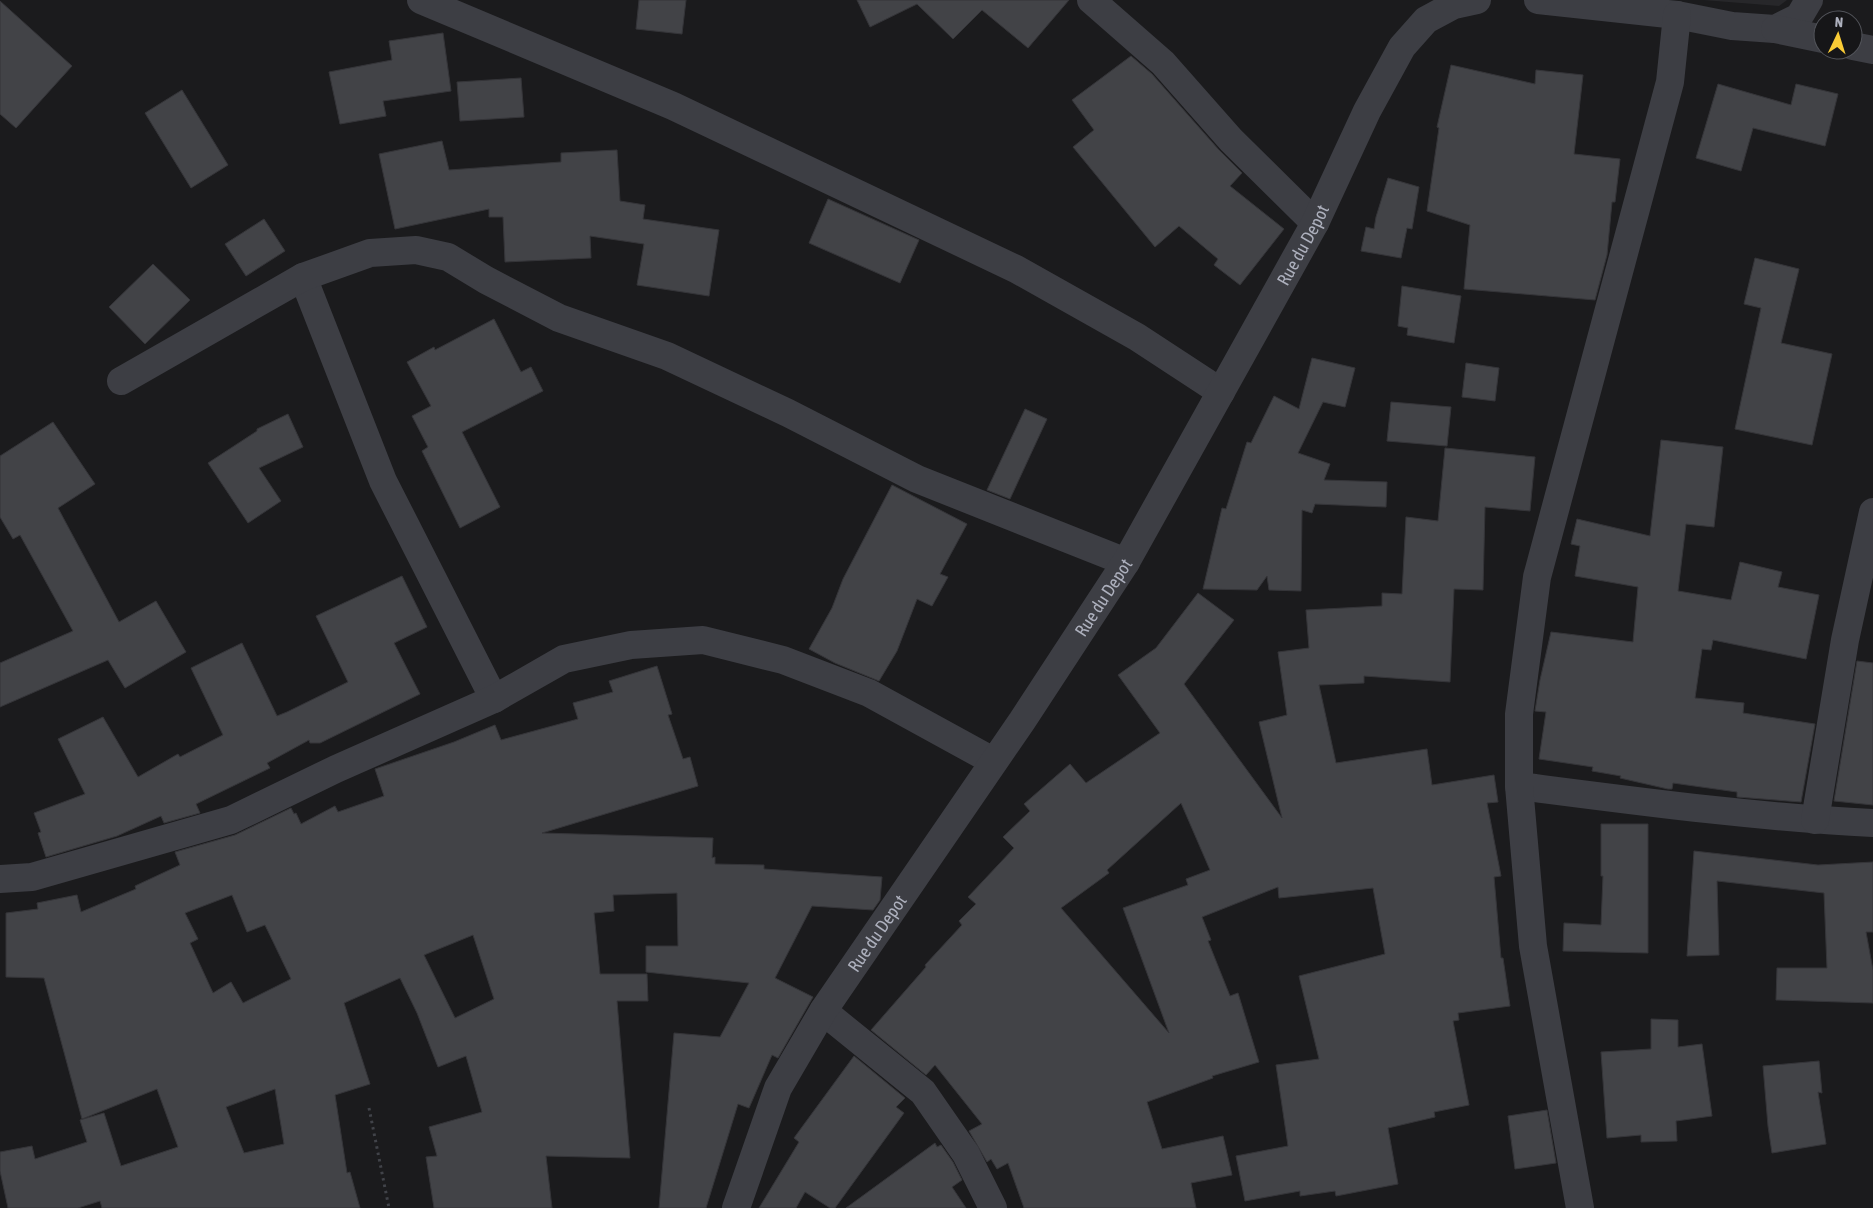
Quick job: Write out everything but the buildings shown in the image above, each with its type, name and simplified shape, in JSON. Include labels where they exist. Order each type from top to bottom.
[{"type":"street","points":[[421,0],[673,106],[1016,270],[1137,337],[1221,392]]},
{"type":"street","points":[[1091,0],[1163,63],[1231,140],[1315,223]]},
{"type":"street","points":[[1538,0],[1676,15],[1732,26],[1775,29],[1813,37]]},
{"type":"street","points":[[1775,29],[1799,17],[1809,0]]},
{"type":"street","name":"Rue du Depot","points":[[736,1208],[778,1088],[823,1011],[1022,721],[1126,562],[1315,223],[1367,111],[1402,47],[1426,20],[1461,2]]},
{"type":"street","points":[[1580,1208],[1533,946],[1518,786],[1518,714],[1537,577],[1670,82],[1676,15]]},
{"type":"street","points":[[122,381],[303,277],[370,252],[416,250],[448,258],[559,318],[667,356],[788,413],[918,479],[1126,562]]},
{"type":"street","points":[[303,277],[383,481],[494,699]]},
{"type":"street","points":[[1815,820],[1844,640],[1873,512]]},
{"type":"street","points":[[0,879],[32,877],[231,820],[336,769],[494,699],[564,659],[630,645],[703,640],[783,660],[869,693],[993,761]]},
{"type":"street","points":[[1518,786],[1663,805],[1815,820],[1873,823]]},
{"type":"street","points":[[823,1011],[923,1092],[966,1154],[993,1208]]},
{"type":"path","points":[[369,1108],[389,1208]]},
{"type":"shaded area","points":[[1703,0],[1787,0],[1779,6]]}]
